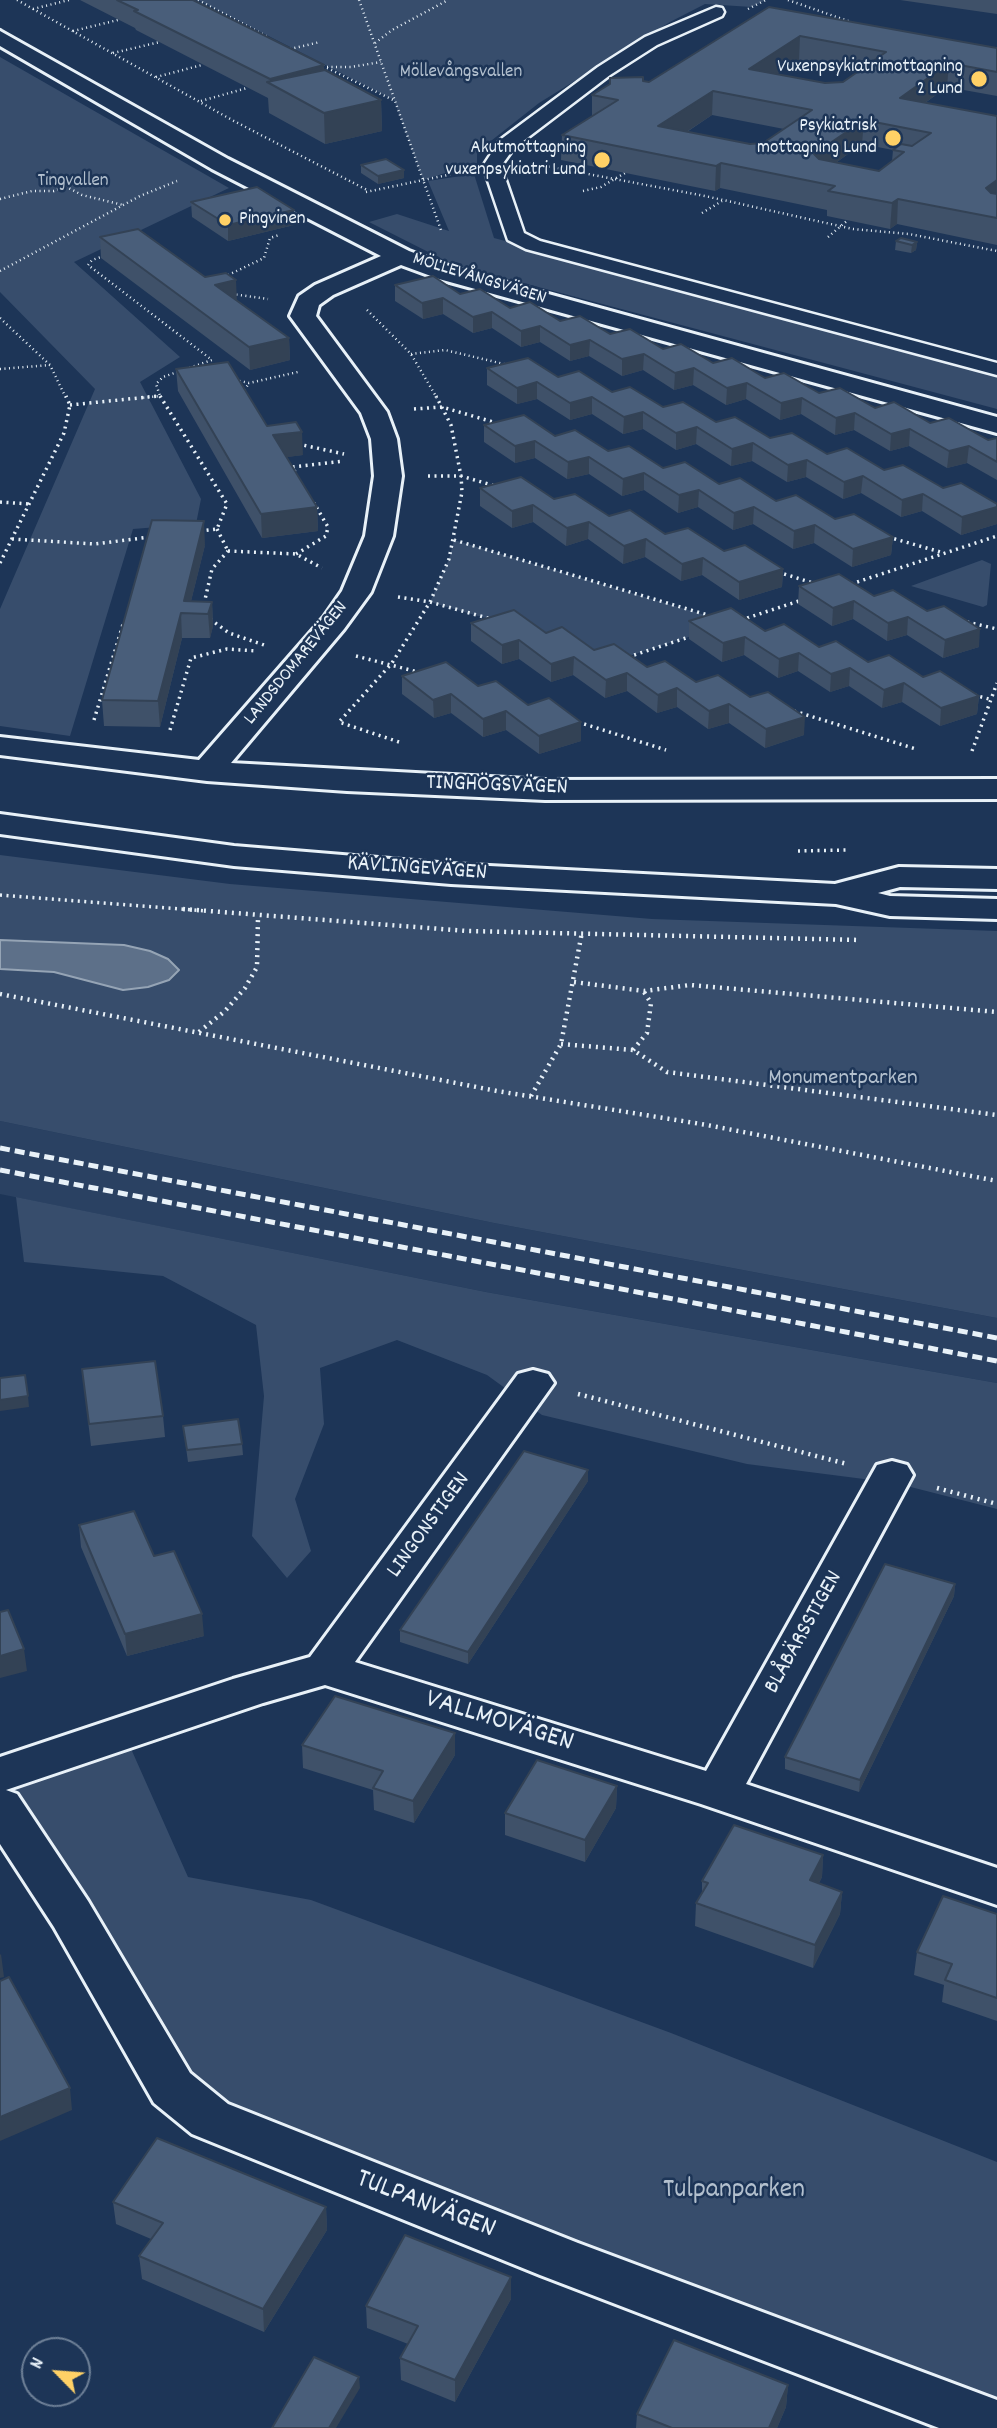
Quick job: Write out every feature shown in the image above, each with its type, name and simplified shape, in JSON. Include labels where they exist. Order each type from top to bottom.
[{"type":"street","name":"MÖLLEVÅNGSVÄGEN","points":[[0,37],[220,164],[400,256],[448,274],[997,425]]},
{"type":"street","name":"LANDSDOMAREVÄGEN","points":[[207,771],[315,648],[356,592],[379,536],[388,476],[384,439],[374,412],[303,316],[307,301],[324,289],[400,256]]},
{"type":"street","name":"TINGHÖGSVÄGEN","points":[[0,746],[207,771],[347,781],[545,790],[978,780]]},
{"type":"street","name":"KÄVLINGEVÄGEN","points":[[0,824],[234,856],[478,875],[836,894],[890,906],[997,909]]},
{"type":"street","name":"KÄVLINGEVÄGEN","points":[[836,894],[899,877],[997,879]]},
{"type":"street","name":"LINGONSTIGEN","points":[[326,1669],[533,1383]]},
{"type":"street","name":"BLÅBÄRSSTIGEN","points":[[718,1792],[892,1475]]},
{"type":"street","points":[[0,1775],[249,1691],[326,1669]]},
{"type":"street","name":"VALLMOVÄGEN","points":[[326,1669],[718,1792],[997,1887]]},
{"type":"street","name":"TULPANVÄGEN","points":[[0,1806],[71,1914],[172,2088],[210,2119],[559,2259],[997,2425]]},
{"type":"lane","points":[[716,12],[651,41],[604,71],[506,144],[495,160],[515,236],[533,245],[997,369]]},
{"type":"path","points":[[18,0],[155,77],[369,191]]},
{"type":"path","points":[[33,9],[69,0]]},
{"type":"path","points":[[198,0],[279,43]]},
{"type":"path","points":[[359,0],[446,247],[448,274]]},
{"type":"path","points":[[375,43],[391,30],[448,0]]},
{"type":"path","points":[[789,0],[852,22]]},
{"type":"path","points":[[73,31],[118,20]]},
{"type":"path","points":[[113,53],[160,42]]},
{"type":"path","points":[[297,53],[290,49],[320,42]]},
{"type":"path","points":[[315,61],[394,100]]},
{"type":"path","points":[[325,66],[351,67],[381,62]]},
{"type":"path","points":[[155,77],[202,65]]},
{"type":"path","points":[[200,101],[247,88]]},
{"type":"path","points":[[304,206],[423,180],[495,160],[616,178],[841,226],[909,234],[997,251]]},
{"type":"path","points":[[0,271],[123,205],[220,164]]},
{"type":"path","points":[[583,191],[601,187],[625,173]]},
{"type":"path","points":[[0,199],[32,191],[54,191],[65,186],[82,195],[123,205]]},
{"type":"path","points":[[702,213],[724,200]]},
{"type":"path","points":[[828,237],[848,220]]},
{"type":"path","points":[[221,278],[264,258],[270,238],[283,234]]},
{"type":"path","points":[[113,254],[100,257],[88,265],[212,360],[163,377],[156,384],[160,396],[227,504],[217,529],[228,551]]},
{"type":"path","points":[[222,292],[277,300]]},
{"type":"path","points":[[0,318],[50,365],[70,405],[64,433],[0,563]]},
{"type":"path","points":[[411,354],[445,350],[514,366]]},
{"type":"path","points":[[0,369],[50,365]]},
{"type":"path","points":[[183,369],[192,371]]},
{"type":"path","points":[[224,379],[249,383],[304,371]]},
{"type":"path","points":[[249,383],[244,391],[250,401]]},
{"type":"path","points":[[70,405],[160,396]]},
{"type":"path","points":[[374,412],[442,407],[508,426]]},
{"type":"path","points":[[297,443],[350,458],[292,467],[299,479]]},
{"type":"path","points":[[388,476],[461,476],[501,488]]},
{"type":"path","points":[[0,502],[29,504]]},
{"type":"path","points":[[296,554],[326,537],[328,527],[314,503]]},
{"type":"path","points":[[190,532],[217,529]]},
{"type":"path","points":[[878,534],[944,553]]},
{"type":"path","points":[[846,585],[997,536]]},
{"type":"path","points":[[12,539],[95,544],[150,537],[146,550]]},
{"type":"path","points":[[453,540],[719,619]]},
{"type":"path","points":[[228,551],[296,554],[328,571]]},
{"type":"path","points":[[169,737],[191,658],[227,649],[268,649],[229,633],[202,614],[212,569],[228,551]]},
{"type":"path","points":[[768,569],[821,585]]},
{"type":"path","points":[[356,592],[430,602],[495,620]]},
{"type":"path","points":[[745,626],[732,623],[809,598]]},
{"type":"path","points":[[82,757],[126,615]]},
{"type":"path","points":[[956,619],[997,629]]},
{"type":"path","points":[[637,662],[623,658],[696,634]]},
{"type":"path","points":[[315,648],[392,663],[430,675]]},
{"type":"path","points":[[392,663],[340,722],[404,743]]},
{"type":"path","points":[[782,707],[978,780],[989,699],[997,683]]},
{"type":"path","points":[[963,692],[989,699]]},
{"type":"path","points":[[572,720],[674,752]]},
{"type":"path","points":[[785,851],[854,850]]},
{"type":"path","points":[[0,895],[467,932],[582,932],[872,941]]},
{"type":"path","points":[[198,1033],[225,1011],[245,988],[257,967],[258,917]]},
{"type":"path","points":[[531,1097],[561,1044],[582,932]]},
{"type":"path","points":[[574,982],[644,991],[690,985],[997,1012]]},
{"type":"path","points":[[633,1050],[647,1033],[651,1003],[644,991]]},
{"type":"path","points":[[0,994],[531,1097],[707,1125],[997,1181]]},
{"type":"path","points":[[561,1044],[633,1050],[667,1072],[997,1115]]},
{"type":"path","points":[[533,1383],[997,1504]]},
{"type":"shaded area","points":[[0,940],[124,945],[150,951],[168,959],[179,970],[169,980],[148,987],[123,990],[54,972],[0,969]]},
{"type":"shaded area","points":[[0,1121],[494,1223],[997,1318],[997,1383],[486,1292],[0,1194]]},
{"type":"green space","name":"Möllevångsvallen","points":[[198,0],[766,0],[752,7],[705,4],[670,22],[539,103],[477,152],[477,163],[423,180],[394,100]]},
{"type":"green space","name":"Tingvallen","points":[[0,57],[229,188],[74,262],[180,357],[140,382],[201,499],[196,524],[133,529],[70,736],[0,726],[0,609],[95,389],[0,292]]},
{"type":"green space","points":[[474,174],[494,238],[997,373],[997,409],[452,264],[369,222],[397,214],[449,231],[428,181]]},
{"type":"green space","points":[[454,540],[732,623],[623,658],[430,602],[449,559]]},
{"type":"green space","points":[[982,560],[991,564],[987,605],[983,607],[911,586]]},
{"type":"green space","name":"Monumentparken","points":[[0,855],[230,884],[652,919],[997,931],[997,1318],[494,1223],[0,1121]]},
{"type":"green space","points":[[16,1197],[486,1292],[997,1383],[997,1509],[895,1483],[747,1464],[542,1415],[487,1375],[397,1340],[320,1368],[324,1424],[295,1499],[311,1551],[287,1578],[252,1536],[264,1396],[256,1325],[163,1276],[24,1262]]},
{"type":"green space","name":"Tulpanparken","points":[[124,1733],[188,1877],[311,1900],[671,2033],[997,2162],[997,2425],[210,2119],[0,1806],[0,1775]]},
{"type":"building","points":[[117,0],[193,0],[324,65],[270,79]]},
{"type":"building","points":[[769,7],[997,48],[997,72],[949,63],[900,98],[997,116],[997,180],[986,188],[997,194],[997,218],[898,199],[892,203],[828,191],[835,186],[721,163],[716,166],[562,135],[618,100],[592,95],[610,84],[610,78],[643,77],[643,81],[649,82]],"holes":[[[800,36],[886,52],[843,82],[825,83],[749,69]],[[713,91],[812,110],[763,143],[750,144],[658,126]],[[864,120],[931,133],[912,146],[901,144],[893,150],[904,152],[879,171],[819,159],[814,154]]]},
{"type":"building","points":[[325,70],[381,100],[324,113],[267,82]]},
{"type":"building","points":[[386,159],[404,170],[378,176],[361,165]]},
{"type":"building","points":[[257,187],[294,210],[228,225],[191,202]]},
{"type":"building","points":[[138,229],[205,277],[226,273],[236,280],[215,285],[289,338],[249,347],[100,237]]},
{"type":"building","points":[[901,238],[917,242],[912,245],[896,241]]},
{"type":"building","points":[[433,276],[460,294],[480,289],[510,308],[530,302],[560,321],[580,316],[610,334],[630,329],[663,349],[681,344],[713,363],[732,358],[765,378],[784,373],[819,393],[840,388],[875,408],[894,402],[930,423],[949,418],[988,440],[997,438],[997,462],[969,446],[949,451],[910,429],[891,434],[855,413],[836,418],[802,398],[781,403],[747,383],[727,388],[694,368],[675,373],[644,354],[622,359],[590,340],[570,345],[540,326],[521,331],[492,312],[473,317],[443,298],[422,303],[395,285]]},
{"type":"building","points":[[528,358],[558,377],[579,371],[612,392],[630,387],[663,407],[683,402],[716,422],[735,417],[770,438],[792,433],[827,454],[847,448],[884,470],[903,465],[943,488],[961,483],[997,504],[997,507],[962,517],[923,494],[902,500],[863,476],[844,482],[807,460],[788,465],[753,443],[732,449],[697,427],[676,433],[643,412],[624,417],[592,397],[570,403],[537,382],[517,388],[487,368]]},
{"type":"building","points":[[228,362],[267,426],[296,422],[302,432],[273,435],[317,507],[261,514],[176,369]]},
{"type":"building","points":[[524,415],[555,436],[575,430],[608,451],[629,446],[663,468],[685,462],[719,484],[740,478],[776,501],[796,495],[835,519],[854,514],[893,537],[853,549],[815,525],[794,531],[754,507],[734,513],[699,490],[679,495],[644,473],[623,479],[589,457],[568,462],[535,441],[515,446],[484,425]]},
{"type":"building","points":[[521,477],[554,499],[575,494],[609,516],[630,510],[665,534],[688,528],[724,551],[745,545],[783,569],[739,582],[703,558],[682,564],[646,539],[624,546],[589,522],[567,528],[533,505],[512,511],[480,488]]},
{"type":"building","points":[[152,520],[204,521],[184,601],[212,602],[208,614],[181,613],[158,701],[102,700]]},
{"type":"building","points":[[839,574],[874,596],[893,590],[927,611],[944,606],[980,629],[945,640],[908,617],[888,623],[854,601],[833,608],[799,586]]},
{"type":"building","points":[[731,608],[765,631],[784,624],[819,647],[836,641],[868,662],[889,655],[923,677],[940,671],[979,696],[941,708],[904,683],[884,690],[850,668],[831,674],[799,653],[779,659],[745,637],[723,643],[689,621]]},
{"type":"building","points":[[514,610],[546,633],[562,627],[594,650],[614,644],[647,667],[665,661],[696,682],[718,675],[750,697],[768,692],[805,717],[766,729],[729,704],[709,711],[677,688],[658,695],[627,673],[606,680],[574,657],[551,664],[519,640],[502,645],[471,623]]},
{"type":"building","points":[[446,662],[478,686],[496,681],[528,705],[549,698],[581,722],[539,736],[506,711],[483,719],[451,694],[433,700],[402,676]]},
{"type":"building","points":[[155,1361],[163,1416],[89,1424],[82,1369]]},
{"type":"building","points":[[25,1375],[28,1396],[0,1400],[0,1378]]},
{"type":"building","points":[[238,1419],[242,1444],[187,1450],[183,1426]]},
{"type":"building","points":[[524,1451],[588,1470],[468,1652],[400,1630]]},
{"type":"building","points":[[134,1511],[154,1556],[174,1551],[202,1614],[125,1634],[79,1525]]},
{"type":"building","points":[[885,1564],[955,1584],[860,1780],[785,1757]]},
{"type":"building","points":[[8,1610],[24,1649],[0,1656],[0,1612]]},
{"type":"building","points":[[335,1696],[455,1733],[413,1801],[373,1788],[383,1771],[302,1745]]},
{"type":"building","points":[[537,1760],[617,1786],[585,1840],[505,1813]]},
{"type":"building","points":[[734,1825],[823,1855],[810,1880],[842,1892],[815,1945],[696,1903],[708,1883],[702,1881]]},
{"type":"building","points":[[943,1896],[997,1914],[997,1998],[945,1980],[952,1964],[917,1952]]},
{"type":"building","points":[[9,1977],[70,2088],[0,2117],[0,1981]]},
{"type":"building","points":[[157,2138],[326,2207],[263,2309],[139,2256],[163,2223],[113,2202]]},
{"type":"building","points":[[405,2235],[511,2277],[455,2380],[400,2358],[418,2326],[366,2306]]},
{"type":"building","points":[[674,2340],[788,2385],[769,2428],[672,2428],[637,2414]]},
{"type":"building","points":[[314,2357],[359,2377],[329,2428],[272,2428]]},
{"type":"railway","points":[[0,1148],[997,1338]]},
{"type":"railway","points":[[0,1170],[997,1361]]},
{"type":"place","name":"Vuxenpsykiatrimottagning 2 Lund","points":[[979,79]]},
{"type":"place","name":"Psykiatrisk mottagning Lund","points":[[893,138]]},
{"type":"place","name":"Akutmottagning vuxenpsykiatri Lund","points":[[602,160]]},
{"type":"place","name":"Pingvinen","points":[[225,220]]}]
